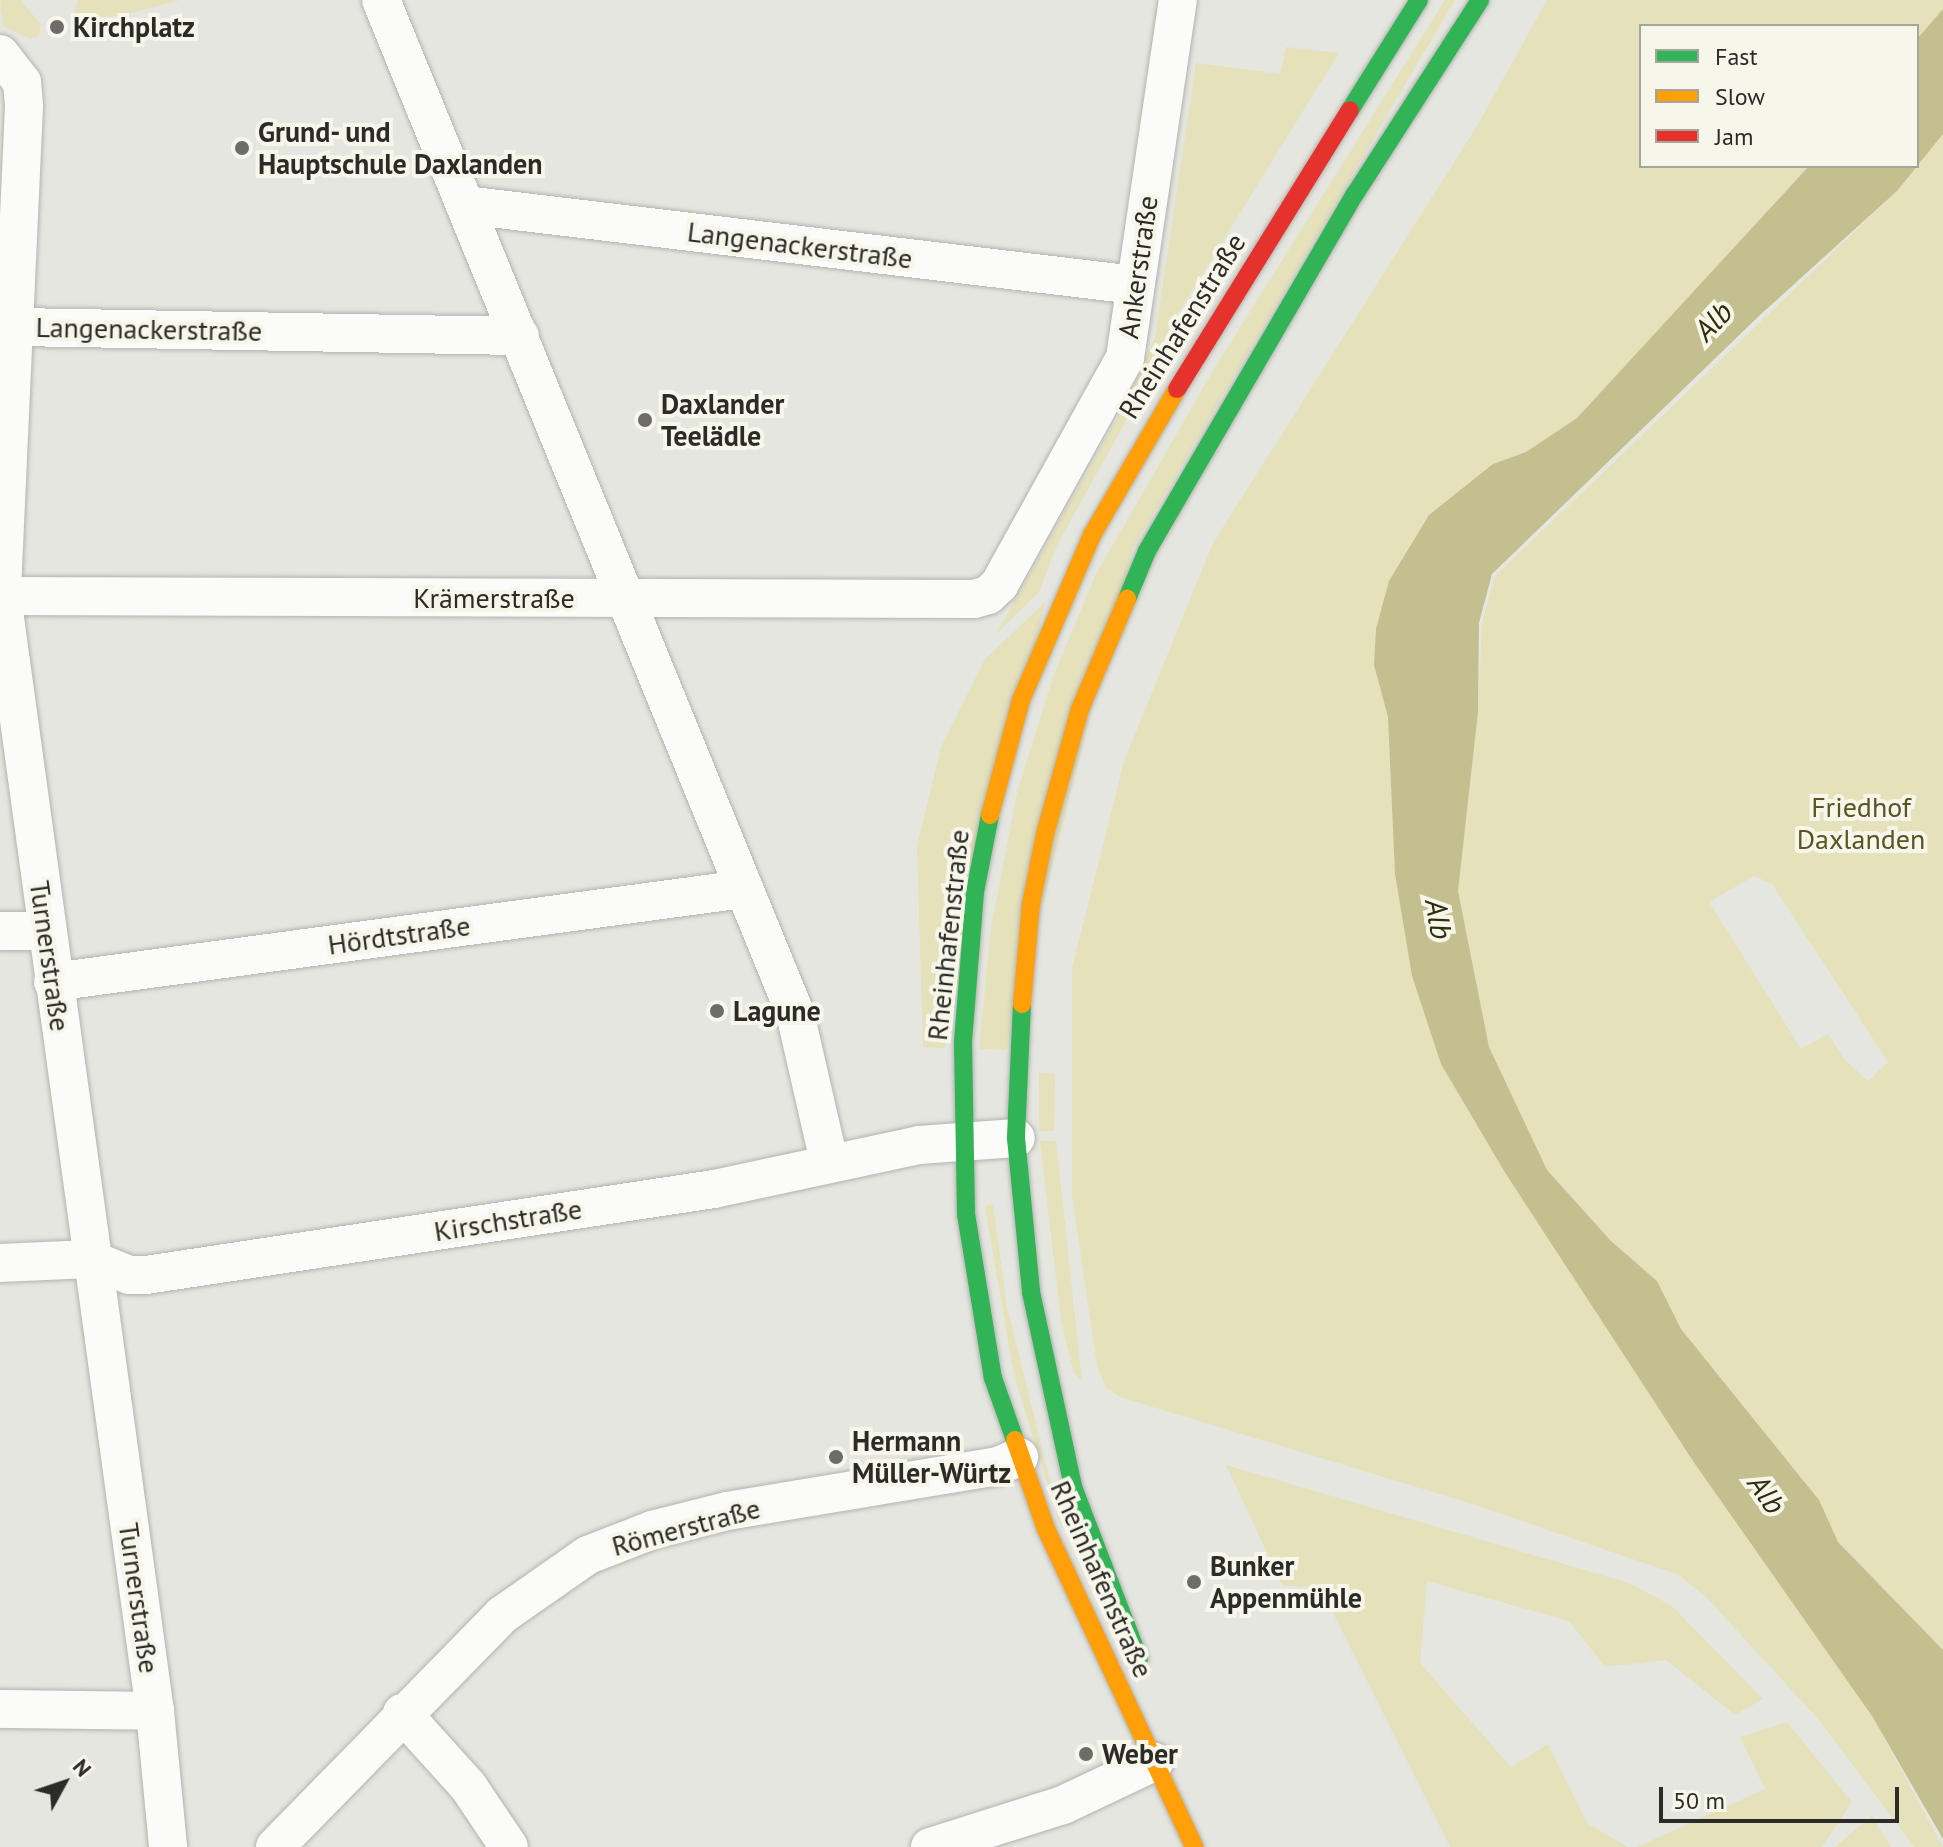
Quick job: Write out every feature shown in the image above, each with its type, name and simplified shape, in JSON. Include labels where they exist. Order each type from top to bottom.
[{"type":"main road","name":"Rheinhafenstraße","points":[[1194,1847],[1046,1529],[993,1378],[973,1271],[964,1141],[963,1042],[975,892],[1002,764],[1044,637],[1092,535],[1150,431],[1419,0]]},
{"type":"main road","name":"Rheinhafenstraße","points":[[1147,1677],[1117,1610],[1062,1446],[1031,1292],[1016,1138],[1031,904],[1062,764],[1100,654],[1162,524],[1355,194],[1480,0]]},
{"type":"street","points":[[381,0],[629,598],[744,889],[805,1050],[829,1162]]},
{"type":"street","name":"Ankerstraße","points":[[988,595],[999,585],[1125,358],[1178,0]]},
{"type":"street","name":"Turnerstraße","points":[[6,59],[22,82],[24,106],[17,327],[1,596],[90,1259],[155,1711],[168,1847]]},
{"type":"street","name":"Langenackerstraße","points":[[465,205],[1135,285]]},
{"type":"street","name":"Langenackerstraße","points":[[17,327],[520,336]]},
{"type":"street","name":"Krämerstraße","points":[[1,596],[974,599],[988,595]]},
{"type":"street","name":"Hördtstraße","points":[[53,982],[744,889]]},
{"type":"street","points":[[0,931],[46,931]]},
{"type":"street","name":"Kirschstraße","points":[[0,1263],[90,1259],[129,1275],[146,1275],[714,1189],[829,1162],[964,1141],[1016,1138]]},
{"type":"street","name":"Römerstraße","points":[[275,1847],[402,1713],[530,1591],[560,1570],[620,1541],[727,1511],[998,1466],[1019,1457]]},
{"type":"street","points":[[0,1709],[155,1711]]},
{"type":"street","points":[[402,1713],[468,1786],[509,1847]]},
{"type":"street","points":[[930,1847],[1063,1805],[1154,1762]]},
{"type":"green space","points":[[0,0],[20,0],[41,24],[39,36],[30,39],[3,26]]},
{"type":"green space","points":[[78,0],[180,0],[120,16],[74,17]]},
{"type":"green space","points":[[1445,0],[1455,0],[1132,550],[1006,1050],[979,1049],[991,928],[1017,793],[1053,677],[1095,576],[1211,374]]},
{"type":"green space","points":[[1547,0],[1943,0],[1943,9],[1919,37],[1919,24],[1639,24],[1639,168],[1807,168],[1577,418],[1526,452],[1493,464],[1374,665],[1388,717],[1395,874],[1412,976],[1441,1064],[1504,1171],[1695,1464],[1872,1716],[1943,1847],[1914,1847],[1818,1719],[1707,1598],[1679,1575],[1469,1503],[1120,1397],[1106,1388],[1097,1366],[1072,1196],[1072,968],[1124,761],[1213,543],[1477,126]]},
{"type":"green space","points":[[1286,47],[1339,53],[1172,323],[1137,401],[1057,545],[1039,592],[996,634],[1127,401],[1155,337],[1196,63],[1280,74]]},
{"type":"green space","name":"Friedhof Daxlanden","points":[[1943,134],[1943,1650],[1838,1542],[1819,1500],[1681,1329],[1657,1281],[1611,1241],[1547,1171],[1489,1047],[1458,891],[1478,712],[1482,623],[1495,576],[1897,191],[1916,168],[1919,168],[1919,164]],"holes":[[[1754,876],[1772,884],[1888,1062],[1868,1081],[1845,1060],[1828,1034],[1801,1049],[1709,902]]]},
{"type":"green space","points":[[1045,602],[945,1048],[923,1047],[917,846],[941,747],[985,659]]},
{"type":"green space","points":[[1039,1073],[1055,1074],[1054,1131],[1039,1131]]},
{"type":"green space","points":[[1040,1141],[1056,1141],[1082,1381],[1074,1373],[1061,1321]]},
{"type":"green space","points":[[993,1205],[1007,1307],[1064,1537],[1014,1375],[985,1206]]},
{"type":"green space","points":[[1226,1465],[1629,1583],[1672,1606],[1763,1699],[1735,1715],[1666,1660],[1605,1667],[1569,1621],[1427,1581],[1420,1663],[1511,1767],[1548,1744],[1588,1824],[1628,1847],[1450,1847],[1321,1589],[1282,1585]]},
{"type":"green space","points":[[1787,1722],[1852,1802],[1822,1847],[1637,1847],[1765,1789],[1740,1737]]},
{"type":"green space","points":[[1872,1816],[1891,1847],[1836,1847],[1836,1846]]},
{"type":"water","points":[[1943,9],[1943,134],[1919,164],[1919,37]]},
{"type":"water","name":"Alb","points":[[1807,168],[1916,168],[1897,191],[1760,315],[1492,574],[1479,623],[1478,712],[1458,891],[1489,1047],[1547,1170],[1611,1241],[1657,1281],[1681,1329],[1819,1500],[1838,1542],[1943,1650],[1943,1839],[1872,1716],[1695,1464],[1504,1171],[1441,1064],[1412,976],[1395,874],[1388,717],[1374,665],[1376,629],[1389,581],[1429,515],[1493,464],[1526,452],[1577,418]]},
{"type":"traffic: fast","points":[[1350,110],[1419,0]]},
{"type":"traffic: fast","points":[[1127,599],[1147,551],[1355,194],[1480,0]]},
{"type":"traffic: fast","points":[[990,815],[975,892],[963,1042],[966,1214],[993,1378],[1015,1440]]},
{"type":"traffic: fast","points":[[1022,1004],[1016,1138],[1031,1292],[1073,1487],[1139,1659]]},
{"type":"traffic: slow","points":[[990,815],[1021,700],[1092,535],[1177,389]]},
{"type":"traffic: slow","points":[[1022,1004],[1031,904],[1045,834],[1080,709],[1127,599]]},
{"type":"traffic: slow","points":[[1015,1440],[1046,1529],[1194,1847]]},
{"type":"traffic: jam","points":[[1177,389],[1350,110]]},
{"type":"place","name":"Kirchplatz","points":[[57,27]]},
{"type":"place","name":"Grund- und Hauptschule Daxlanden","points":[[242,148]]},
{"type":"place","name":"Daxlander Teelädle","points":[[645,420]]},
{"type":"place","name":"Lagune","points":[[717,1011]]},
{"type":"place","name":"Hermann Müller-Würtz","points":[[836,1457]]},
{"type":"place","name":"Bunker Appenmühle","points":[[1194,1582]]},
{"type":"place","name":"Weber","points":[[1086,1754]]}]
